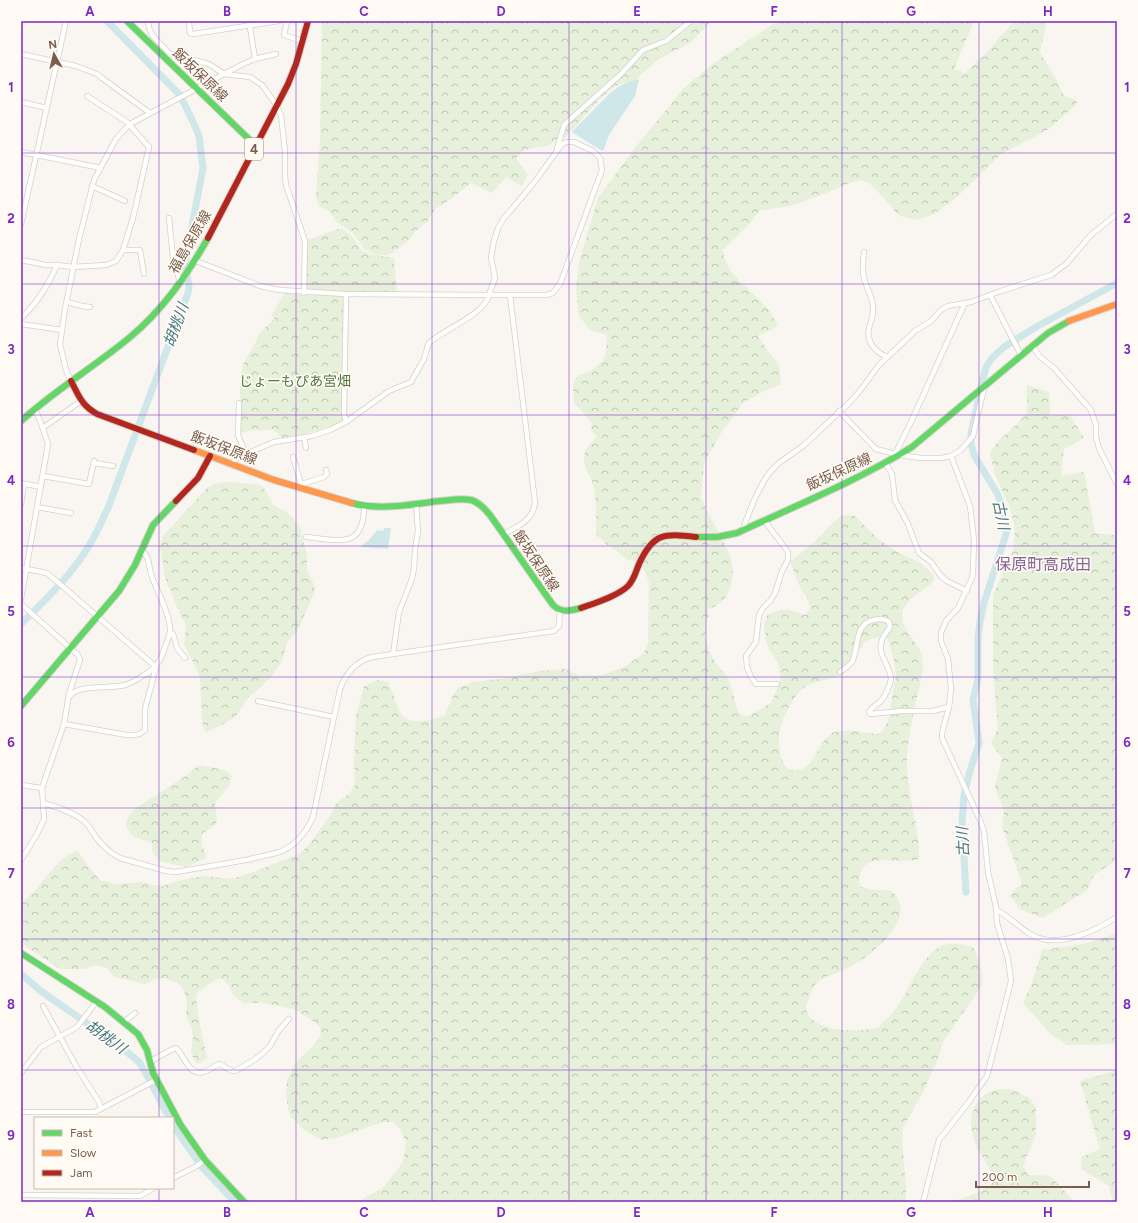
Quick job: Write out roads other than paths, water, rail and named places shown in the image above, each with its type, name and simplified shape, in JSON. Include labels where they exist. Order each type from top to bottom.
[{"type":"main road","name":"飯坂保原線","points":[[127,21],[256,146]]},
{"type":"main road","name":"福島保原線","points":[[21,421],[35,408],[123,343],[144,325],[160,309],[189,272],[277,108],[294,69],[308,21]]},
{"type":"main road","name":"飯坂保原線","points":[[71,381],[81,401],[88,409],[97,414],[231,464],[364,506],[377,507],[452,500],[472,500],[482,506],[504,534],[551,603],[560,610],[569,611],[622,591],[629,585],[650,546],[662,536],[680,535],[720,537],[743,530],[885,463],[912,447],[1055,328],[1074,318],[1117,304]]},
{"type":"main road","points":[[21,706],[119,591],[132,570],[153,525],[198,478],[210,456]]},
{"type":"main road","points":[[21,953],[97,1002],[138,1034],[147,1050],[149,1062],[156,1080],[180,1124],[205,1160],[244,1202]]},
{"type":"street","points":[[21,224],[66,21]]},
{"type":"street","points":[[148,21],[150,31],[153,36],[170,54],[209,64],[224,74],[245,76],[254,79],[264,88],[277,108],[281,118],[285,151],[286,185],[305,241],[304,292]]},
{"type":"street","points":[[189,21],[190,33],[193,34],[250,23],[279,21]]},
{"type":"street","points":[[287,21],[284,35],[302,41]]},
{"type":"street","points":[[556,153],[564,125],[621,74],[643,50],[666,41],[690,21]]},
{"type":"street","points":[[250,23],[255,60]]},
{"type":"street","points":[[144,38],[150,31]]},
{"type":"street","points":[[21,54],[76,66],[97,74],[150,113]]},
{"type":"street","points":[[71,381],[60,350],[66,302],[92,186],[116,139],[130,124],[196,88],[243,64],[276,54]]},
{"type":"street","points":[[21,260],[46,265],[74,267],[110,264],[116,261],[123,250],[149,147],[130,124],[87,96]]},
{"type":"street","points":[[21,102],[47,108]]},
{"type":"street","points":[[196,261],[265,288],[304,292],[346,294],[489,295],[550,294],[558,287],[602,170],[602,161],[593,151],[576,142],[564,142],[531,186],[504,218],[498,228],[491,257],[495,278],[489,295],[487,300],[478,310],[430,342],[424,360],[411,382],[389,390],[346,422],[324,432],[274,442],[237,458],[231,464]]},
{"type":"street","points":[[21,152],[101,168]]},
{"type":"street","points":[[92,186],[125,201]]},
{"type":"street","points":[[743,530],[755,498],[768,475],[779,463],[803,446],[859,392],[876,369],[915,330],[931,321],[941,310],[964,304],[1014,286],[1051,275],[1066,264],[1091,235],[1117,214]]},
{"type":"street","points":[[169,218],[173,257],[181,282]]},
{"type":"street","points":[[123,250],[140,250],[144,274]]},
{"type":"street","points":[[864,252],[864,276],[872,300],[873,311],[868,332],[869,341],[875,349],[888,357]]},
{"type":"street","points":[[21,318],[45,290],[57,265]]},
{"type":"street","points":[[346,294],[344,414],[346,422]]},
{"type":"street","points":[[504,534],[529,518],[534,511],[535,502],[510,295]]},
{"type":"street","points":[[990,295],[1021,355]]},
{"type":"street","points":[[66,302],[90,307]]},
{"type":"street","points":[[897,455],[964,304]]},
{"type":"street","points":[[21,324],[40,328],[62,330]]},
{"type":"street","points":[[1033,346],[1038,356],[1054,368],[1091,410],[1096,425],[1099,448],[1117,484]]},
{"type":"street","points":[[839,411],[876,449],[897,455],[935,459],[951,456],[966,446],[973,436],[984,386]]},
{"type":"street","points":[[43,429],[44,426],[81,401]]},
{"type":"street","points":[[238,403],[238,434],[246,454]]},
{"type":"street","points":[[21,599],[48,444],[35,408]]},
{"type":"street","points":[[304,437],[306,448]]},
{"type":"street","points":[[923,1202],[939,1140],[987,1076],[1012,981],[1008,959],[997,923],[996,907],[988,872],[982,825],[943,741],[942,732],[950,698],[950,671],[941,639],[941,633],[944,624],[958,608],[972,578],[974,536],[968,499],[951,456]]},
{"type":"street","points":[[293,457],[300,486],[324,477],[327,474],[326,470]]},
{"type":"street","points":[[43,476],[89,484],[94,462],[113,466]]},
{"type":"street","points":[[885,463],[892,474],[895,500],[908,524],[916,547],[920,553],[931,562],[941,576],[947,581],[966,591]]},
{"type":"street","points":[[21,504],[23,484],[41,487]]},
{"type":"street","points":[[393,654],[399,612],[412,580],[414,568],[418,531],[416,503]]},
{"type":"street","points":[[306,537],[346,540],[352,537],[358,532],[363,524],[364,506]]},
{"type":"street","points":[[37,507],[72,513]]},
{"type":"street","points":[[764,520],[788,552],[788,558],[780,573],[776,593],[760,611],[757,623],[756,642],[747,654],[746,659],[747,667],[753,681],[758,685],[777,684]]},
{"type":"street","points":[[64,724],[128,735],[142,733],[145,730],[144,708],[156,667],[162,656],[170,632],[170,626],[166,610],[151,573],[148,556],[142,550]]},
{"type":"street","points":[[21,568],[47,573],[156,667]]},
{"type":"street","points":[[21,604],[80,657],[71,687],[64,724],[42,788],[45,817],[44,821],[21,860]]},
{"type":"street","points":[[43,803],[62,809],[81,819],[90,828],[102,846],[115,856],[166,871],[185,872],[280,852],[290,846],[302,835],[312,817],[340,689],[350,670],[364,660],[372,657],[554,632],[559,626],[560,610]]},
{"type":"street","points":[[840,672],[849,665],[852,660],[861,628],[871,620],[886,620],[889,622],[890,627],[880,645],[891,680],[886,695],[871,709],[869,712],[870,714],[902,711],[933,711],[949,707]]},
{"type":"street","points":[[170,632],[173,634],[177,648],[185,658]]},
{"type":"street","points":[[69,698],[76,690],[125,685],[156,667]]},
{"type":"street","points":[[71,687],[72,689],[76,690]]},
{"type":"street","points":[[258,701],[334,718]]},
{"type":"street","points":[[21,785],[42,788]]},
{"type":"street","points":[[996,907],[997,910],[1031,934],[1050,941],[1065,940],[1081,935],[1117,918]]},
{"type":"street","points":[[21,1073],[41,1047],[79,1025],[97,1002]]},
{"type":"street","points":[[43,1006],[81,1075],[99,1102],[101,1109]]},
{"type":"street","points":[[124,1022],[135,1013]]},
{"type":"street","points":[[149,1062],[176,1048],[194,1071],[204,1072],[220,1064],[232,1071],[235,1071],[264,1053],[270,1046],[278,1030],[289,1019]]},
{"type":"street","points":[[21,1112],[95,1112],[156,1080]]},
{"type":"street","points":[[174,1178],[205,1160]]},
{"type":"street","points":[[21,1195],[140,1196],[152,1189]]},
{"type":"street","points":[[47,1195],[47,1202]]},
{"type":"water","points":[[639,79],[635,96],[609,135],[602,151],[572,132],[610,93],[621,85]]},
{"type":"water","points":[[384,528],[391,528],[388,549],[361,547],[377,530],[383,531]]},
{"type":"waterway","name":"胡桃川","points":[[21,624],[67,576],[93,540],[108,508],[189,287],[185,263],[203,168],[199,136],[180,95],[107,21]]},
{"type":"waterway","name":"古川","points":[[966,892],[962,823],[964,795],[979,743],[973,700],[978,679],[978,637],[984,603],[1007,531],[1003,508],[997,493],[974,455],[971,443],[971,434],[983,379],[986,367],[992,358],[1004,347],[1036,327],[1117,283]]},
{"type":"waterway","name":"胡桃川","points":[[21,974],[42,992],[120,1046],[139,1062],[168,1117]]},
{"type":"waterway","name":"胡桃川","points":[[174,1126],[201,1166],[235,1202]]},
{"type":"district","name":"保原町高成田","points":[[1043,564]]},
{"type":"park label","name":"じょーもぴあ宮畑","points":[[295,381]]}]
